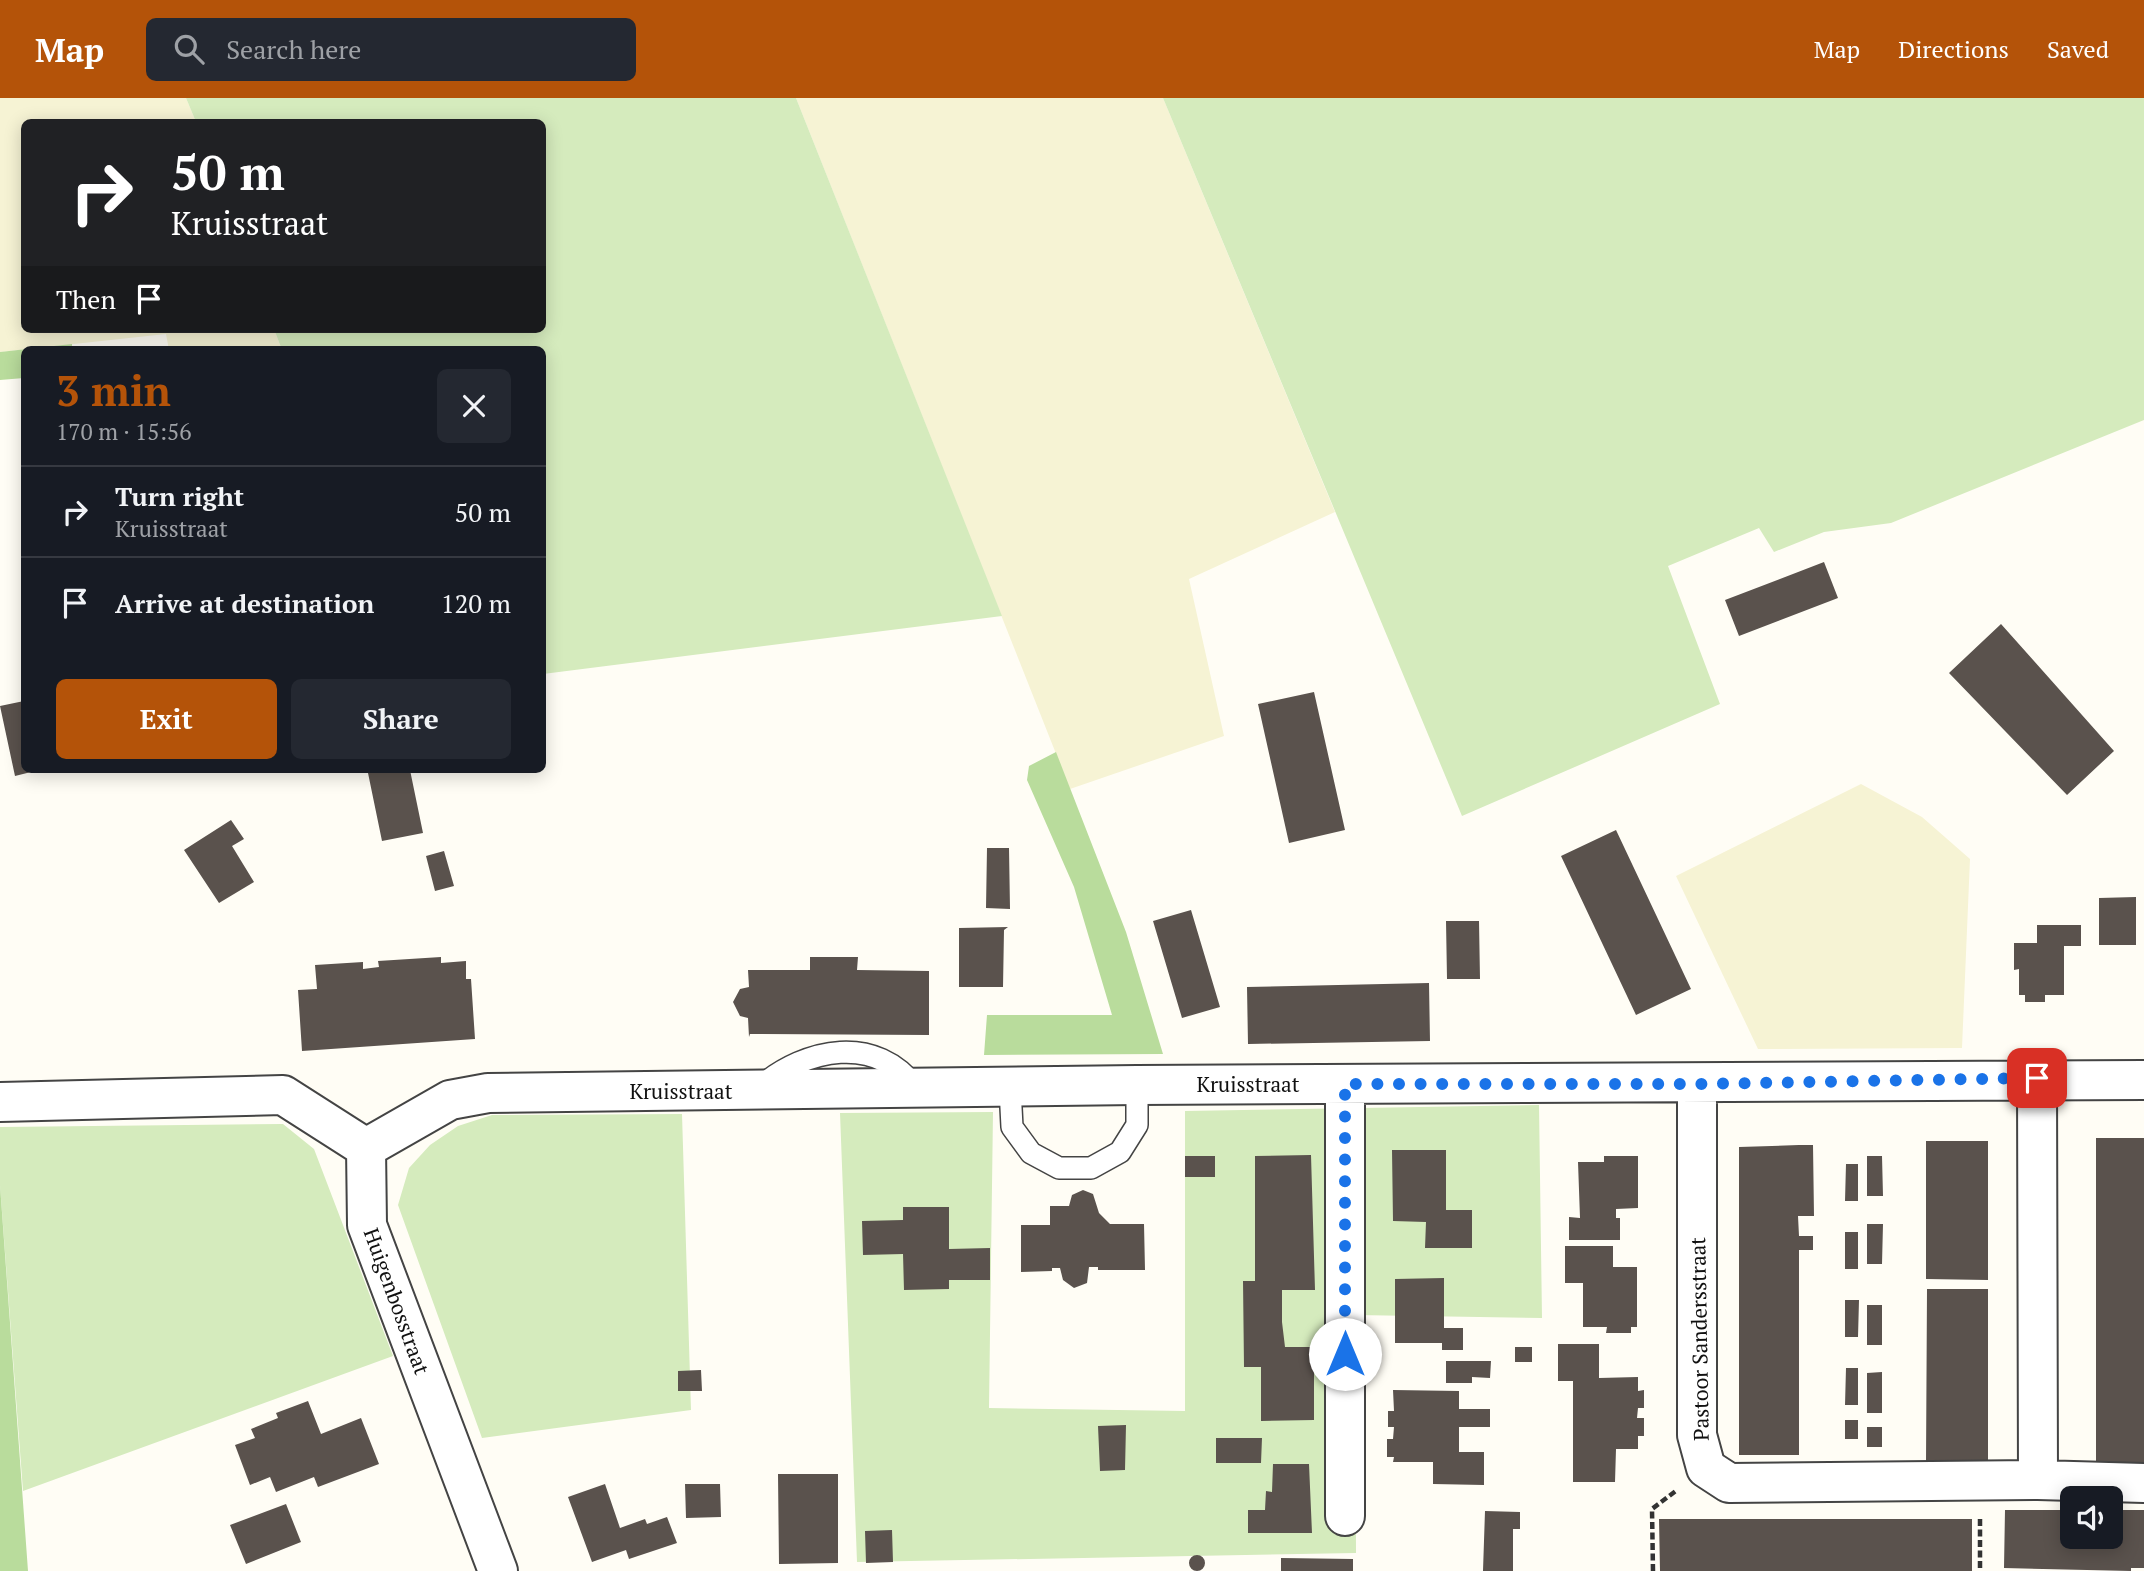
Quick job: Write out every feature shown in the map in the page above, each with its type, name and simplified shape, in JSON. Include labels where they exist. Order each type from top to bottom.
[{"type":"street","name":"Kruisstraat","points":[[366,1148],[450,1100],[488,1093],[1137,1085],[1697,1084],[2037,1078],[2144,1080]]},
{"type":"street","points":[[2037,1078],[2038,1480]]},
{"type":"street","points":[[1345,1084],[1345,1516]]},
{"type":"street","name":"Pastoor Sandersstraat","points":[[1697,1084],[1697,1435],[1706,1468],[1729,1483],[1979,1480],[2144,1483]]},
{"type":"street","points":[[0,1102],[283,1095],[366,1148]]},
{"type":"street","name":"Huigenbosstraat","points":[[366,1148],[367,1225],[498,1571]]},
{"type":"lane","points":[[1010,1088],[1012,1127],[1031,1153],[1059,1168],[1091,1168],[1120,1152],[1137,1125],[1137,1085]]},
{"type":"path","points":[[1653,1571],[1652,1509],[1706,1468]]},
{"type":"path","points":[[1979,1480],[1980,1571]]},
{"type":"shaded area","points":[[0,98],[186,98],[195,119],[21,119],[21,333],[276,333],[280,346],[168,346],[166,334],[55,346],[21,346],[21,350],[0,352]]},
{"type":"shaded area","points":[[796,98],[1163,98],[1335,512],[1189,579],[1224,736],[1070,789]]},
{"type":"shaded area","points":[[1861,784],[1922,817],[1970,859],[1962,1048],[1758,1049],[1676,876]]},
{"type":"green space","points":[[186,98],[796,98],[1002,616],[546,674],[546,346],[280,346],[276,333],[546,333],[546,119],[195,119]]},
{"type":"green space","points":[[1163,98],[2144,98],[2144,420],[1891,523],[1824,532],[1774,552],[1759,528],[1668,566],[1720,704],[1462,816]]},
{"type":"green space","points":[[21,350],[21,378],[0,380],[0,352]]},
{"type":"green space","points":[[1056,752],[1126,932],[1163,1054],[984,1055],[987,1015],[1112,1015],[1074,887],[1027,780],[1029,766]]},
{"type":"green space","points":[[1539,1105],[1542,1318],[1355,1315],[1356,1553],[857,1562],[840,1113],[993,1112],[989,1408],[1185,1411],[1185,1111]]},
{"type":"green space","points":[[682,1114],[691,1410],[482,1438],[398,1205],[409,1168],[430,1145],[458,1126],[492,1115]]},
{"type":"green space","points":[[283,1124],[314,1149],[393,1356],[23,1491],[0,1185],[0,1127]]},
{"type":"green space","points":[[0,1185],[28,1571],[0,1571]]},
{"type":"building","points":[[1824,562],[1838,598],[1739,636],[1725,600]]},
{"type":"building","points":[[2001,624],[2114,751],[2067,795],[1949,673]]},
{"type":"building","points":[[1314,692],[1345,830],[1289,843],[1258,704]]},
{"type":"building","points":[[21,702],[21,773],[27,773],[15,776],[0,706]]},
{"type":"building","points":[[368,773],[411,773],[423,833],[382,841]]},
{"type":"building","points":[[231,820],[244,839],[232,846],[254,882],[219,903],[184,850]]},
{"type":"building","points":[[1616,830],[1691,989],[1636,1015],[1561,856]]},
{"type":"building","points":[[987,848],[1009,848],[1010,909],[986,908]]},
{"type":"building","points":[[444,851],[454,886],[435,891],[426,856]]},
{"type":"building","points":[[2136,897],[2136,945],[2099,945],[2099,898]]},
{"type":"building","points":[[1191,910],[1220,1007],[1182,1018],[1153,921]]},
{"type":"building","points":[[1446,921],[1479,921],[1480,979],[1447,979]]},
{"type":"building","points":[[2037,925],[2081,925],[2081,946],[2064,946],[2064,995],[2045,995],[2045,1002],[2025,1002],[2025,995],[2019,995],[2019,969],[2014,970],[2014,943],[2037,943]]},
{"type":"building","points":[[1008,927],[1004,930],[1003,987],[959,987],[959,928]]},
{"type":"building","points":[[441,957],[441,963],[466,961],[466,979],[471,979],[475,1039],[302,1051],[298,990],[317,989],[315,965],[363,962],[363,969],[379,967],[378,961]]},
{"type":"building","points":[[810,957],[858,957],[857,970],[929,971],[929,1035],[750,1034],[749,1037],[748,1018],[740,1016],[733,1002],[740,989],[749,987],[748,970],[810,970]]},
{"type":"building","points":[[1429,983],[1430,1041],[1248,1044],[1247,987]]},
{"type":"building","points":[[2096,1138],[2144,1138],[2144,1462],[2096,1462]]},
{"type":"building","points":[[1926,1141],[1988,1141],[1988,1280],[1926,1279]]},
{"type":"building","points":[[1813,1145],[1814,1216],[1798,1216],[1799,1236],[1813,1236],[1813,1250],[1799,1250],[1799,1455],[1739,1455],[1739,1147]]},
{"type":"building","points":[[1392,1150],[1446,1150],[1446,1210],[1472,1210],[1472,1248],[1425,1248],[1426,1222],[1393,1221]]},
{"type":"building","points":[[1311,1155],[1315,1290],[1282,1290],[1282,1322],[1285,1347],[1314,1347],[1314,1420],[1261,1421],[1261,1367],[1244,1367],[1243,1281],[1255,1281],[1255,1156]]},
{"type":"building","points":[[1185,1156],[1215,1156],[1215,1177],[1185,1177]]},
{"type":"building","points":[[1604,1156],[1638,1156],[1638,1208],[1616,1209],[1616,1218],[1620,1218],[1620,1240],[1569,1240],[1569,1217],[1580,1218],[1578,1162],[1604,1162]]},
{"type":"building","points":[[1867,1156],[1882,1156],[1883,1196],[1867,1196]]},
{"type":"building","points":[[1846,1164],[1858,1164],[1858,1201],[1845,1201]]},
{"type":"building","points":[[1083,1190],[1093,1194],[1099,1213],[1110,1224],[1144,1224],[1145,1270],[1098,1270],[1098,1267],[1089,1267],[1087,1283],[1074,1288],[1063,1280],[1060,1268],[1052,1268],[1052,1271],[1021,1272],[1021,1225],[1050,1225],[1050,1206],[1069,1206],[1072,1195]]},
{"type":"building","points":[[903,1207],[949,1207],[949,1249],[990,1248],[990,1280],[949,1280],[949,1289],[904,1290],[903,1254],[863,1255],[862,1221],[903,1220]]},
{"type":"building","points":[[1867,1224],[1883,1224],[1882,1264],[1867,1264]]},
{"type":"building","points":[[1845,1232],[1858,1232],[1858,1269],[1845,1269]]},
{"type":"building","points":[[1565,1246],[1613,1246],[1613,1267],[1637,1267],[1637,1327],[1631,1327],[1631,1333],[1606,1333],[1607,1327],[1583,1327],[1583,1283],[1565,1283]]},
{"type":"building","points":[[1444,1278],[1444,1328],[1463,1328],[1463,1350],[1442,1350],[1442,1343],[1395,1343],[1395,1279]]},
{"type":"building","points":[[1927,1289],[1988,1289],[1988,1462],[1926,1462]]},
{"type":"building","points":[[1845,1300],[1859,1300],[1858,1337],[1845,1337]]},
{"type":"building","points":[[1867,1305],[1882,1305],[1882,1345],[1867,1345]]},
{"type":"building","points":[[1558,1344],[1599,1344],[1599,1378],[1638,1377],[1638,1391],[1644,1390],[1644,1408],[1638,1408],[1637,1418],[1644,1418],[1644,1436],[1638,1436],[1638,1449],[1616,1449],[1615,1482],[1573,1482],[1573,1381],[1558,1381]]},
{"type":"building","points":[[1515,1347],[1532,1347],[1532,1362],[1515,1362]]},
{"type":"building","points":[[1446,1361],[1491,1361],[1490,1378],[1472,1377],[1472,1383],[1446,1383]]},
{"type":"building","points":[[1846,1368],[1858,1368],[1858,1405],[1845,1405]]},
{"type":"building","points":[[701,1370],[702,1391],[678,1391],[678,1371]]},
{"type":"building","points":[[1882,1372],[1882,1413],[1867,1413],[1867,1373]]},
{"type":"building","points":[[1393,1390],[1459,1391],[1459,1409],[1490,1409],[1490,1427],[1459,1427],[1459,1452],[1484,1452],[1484,1485],[1433,1484],[1433,1462],[1393,1462],[1394,1457],[1387,1457],[1387,1439],[1393,1439],[1394,1427],[1388,1427],[1388,1411],[1394,1411]]},
{"type":"building","points":[[308,1401],[321,1434],[361,1418],[379,1464],[318,1487],[314,1477],[276,1492],[270,1477],[250,1485],[235,1445],[255,1438],[251,1429],[278,1418],[276,1413]]},
{"type":"building","points":[[1845,1420],[1858,1420],[1858,1439],[1845,1439]]},
{"type":"building","points":[[1126,1425],[1125,1470],[1100,1471],[1098,1426]]},
{"type":"building","points":[[1867,1427],[1882,1427],[1882,1447],[1867,1447]]},
{"type":"building","points":[[1216,1438],[1262,1438],[1261,1463],[1216,1463]]},
{"type":"building","points":[[1273,1464],[1309,1464],[1312,1533],[1248,1533],[1248,1510],[1265,1510],[1266,1491],[1272,1492]]},
{"type":"building","points":[[778,1474],[838,1474],[838,1563],[779,1564]]},
{"type":"building","points":[[605,1484],[620,1528],[645,1519],[647,1524],[667,1517],[677,1543],[629,1559],[626,1550],[592,1562],[568,1497]]},
{"type":"building","points":[[685,1484],[720,1484],[721,1517],[686,1518]]},
{"type":"building","points":[[286,1504],[301,1542],[246,1564],[230,1525]]},
{"type":"building","points":[[2005,1510],[2060,1510],[2060,1549],[2123,1549],[2123,1510],[2144,1510],[2144,1568],[2131,1568],[2131,1571],[2004,1568]]},
{"type":"building","points":[[1485,1511],[1520,1512],[1520,1529],[1513,1529],[1513,1571],[1483,1571]]},
{"type":"building","points":[[1659,1519],[1972,1519],[1972,1571],[1660,1571]]},
{"type":"building","points":[[892,1530],[893,1562],[866,1563],[865,1531]]},
{"type":"building","points":[[1194,1555],[1200,1555],[1205,1563],[1203,1569],[1194,1571],[1189,1566],[1189,1560]]},
{"type":"building","points":[[1281,1558],[1353,1559],[1353,1571],[1281,1571]]},
{"type":"route","points":[[1345,1354],[1345,1084],[1697,1084],[2037,1078]]}]
